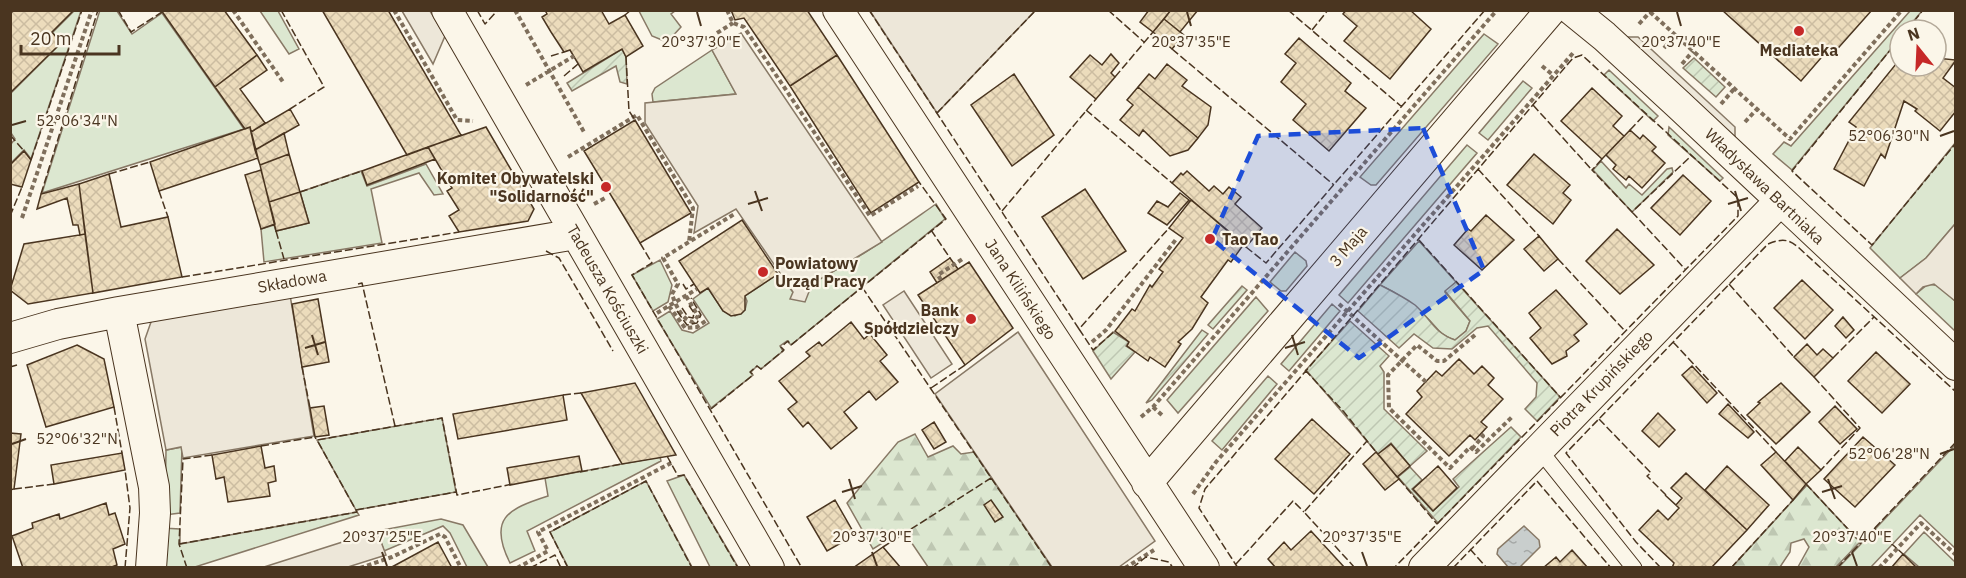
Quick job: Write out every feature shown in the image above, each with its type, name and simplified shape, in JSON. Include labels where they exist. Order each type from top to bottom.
[{"type":"street","name":"Tadeusza Kościuszki","points":[[447,10],[769,567]]},
{"type":"street","name":"Jana Kilińskiego","points":[[838,10],[1204,567]]},
{"type":"street","name":"3 Maja","points":[[1148,483],[1551,10]]},
{"type":"street","name":"Władysława Bartniaka","points":[[1572,10],[1613,44],[1956,365]]},
{"type":"street","name":"Piotra Krupińskiego","points":[[1424,567],[1780,201]]},
{"type":"street","name":"Składowa","points":[[10,338],[58,324],[119,312],[576,234]]},
{"type":"street","points":[[119,312],[154,487],[155,513],[151,567]]},
{"type":"lane","points":[[1538,448],[1634,567]]},
{"type":"path","points":[[22,218],[92,10]]},
{"type":"path","points":[[232,10],[283,82]]},
{"type":"path","points":[[394,10],[457,120],[477,121]]},
{"type":"path","points":[[515,10],[584,132]]},
{"type":"path","points":[[727,10],[733,23],[744,27],[870,216],[920,184]]},
{"type":"path","points":[[1134,417],[1146,416],[1497,10]]},
{"type":"path","points":[[1634,29],[1651,11],[1790,139],[1902,10]]},
{"type":"path","points":[[717,33],[733,23]]},
{"type":"path","points":[[1660,52],[1676,35]]},
{"type":"path","points":[[1196,487],[1577,48]]},
{"type":"path","points":[[1678,68],[1694,51]]},
{"type":"path","points":[[524,86],[574,56]]},
{"type":"path","points":[[1718,106],[1734,88]]},
{"type":"path","points":[[1740,127],[1757,109]]},
{"type":"path","points":[[558,163],[637,115],[693,208],[689,242]]},
{"type":"path","points":[[686,296],[697,313],[696,321],[688,322],[675,303],[672,294],[678,284],[663,258],[736,213]]},
{"type":"path","points":[[1089,345],[1106,330],[1177,238]]},
{"type":"path","points":[[941,280],[938,274],[954,264]]},
{"type":"path","points":[[655,314],[697,289]]},
{"type":"path","points":[[1332,297],[1426,382]]},
{"type":"path","points":[[669,306],[685,328],[697,327],[707,320]]},
{"type":"path","points":[[1475,335],[1444,361],[1437,361],[1417,345],[1388,375],[1389,408],[1450,468],[1470,447],[1476,452],[1513,416]]},
{"type":"path","points":[[1472,449],[1484,436],[1480,434]]},
{"type":"path","points":[[517,567],[548,551],[538,531],[671,463]]},
{"type":"path","points":[[1879,567],[1921,523],[1956,555]]},
{"type":"path","points":[[360,567],[392,557],[440,534],[445,537],[461,567]]},
{"type":"path","points":[[1125,567],[1155,549]]},
{"type":"highlighted area","points":[[1423,128],[1484,270],[1359,358],[1212,239],[1258,136]]},
{"type":"green space","points":[[100,10],[117,11],[132,34],[162,13],[244,129],[42,193]]},
{"type":"green space","points":[[74,11],[81,11],[31,159],[24,150],[11,163],[11,144],[15,139],[11,133],[11,93],[61,43],[52,33]]},
{"type":"green space","points":[[260,11],[278,11],[299,49],[289,54]]},
{"type":"green space","points":[[639,11],[675,11],[671,14],[681,27],[667,42],[652,36]]},
{"type":"green space","points":[[1910,11],[1922,11],[1916,18],[1904,18]]},
{"type":"green space","points":[[1484,34],[1498,44],[1376,185],[1371,185],[1360,177]]},
{"type":"green space","points":[[1888,36],[1888,53],[1792,170],[1773,154],[1784,142],[1791,146]]},
{"type":"green space","points":[[622,49],[626,57],[627,84],[620,82],[616,66],[572,91],[567,83]]},
{"type":"green space","points":[[712,50],[736,94],[653,102],[652,94],[655,88]]},
{"type":"green space","points":[[1694,58],[1725,87],[1716,97],[1683,68]]},
{"type":"green space","points":[[1609,70],[1658,116],[1653,121],[1604,75]]},
{"type":"green space","points":[[1523,81],[1532,88],[1488,140],[1479,133]]},
{"type":"green space","points":[[1669,127],[1723,178],[1720,181],[1668,135]]},
{"type":"green space","points":[[1955,143],[1955,224],[1926,258],[1900,278],[1870,248]]},
{"type":"green space","points":[[1467,145],[1477,153],[1348,303],[1339,295]]},
{"type":"green space","points":[[1601,161],[1626,188],[1629,184],[1642,195],[1667,169],[1672,168],[1673,172],[1632,212],[1593,170]]},
{"type":"green space","points":[[426,164],[443,194],[434,195],[419,173],[371,189],[382,243],[264,262],[261,229],[274,225],[276,231],[309,223],[300,192],[361,171],[367,186]]},
{"type":"green space","points":[[936,204],[945,219],[791,345],[787,341],[780,346],[783,351],[761,369],[757,366],[751,372],[753,375],[711,408],[657,319],[670,311],[682,330],[693,333],[709,323],[693,299],[708,288],[723,311],[735,316],[745,310],[747,301],[745,296],[778,274],[793,292],[849,262]]},
{"type":"green space","points":[[1419,241],[1456,282],[1445,292],[1470,321],[1466,331],[1455,340],[1441,332],[1410,303],[1380,285]]},
{"type":"green space","points":[[1295,252],[1306,261],[1307,266],[1286,291],[1281,291],[1270,282]]},
{"type":"green space","points":[[660,260],[672,285],[668,302],[653,311],[632,275]]},
{"type":"green space","points":[[1456,282],[1560,397],[1537,421],[1525,409],[1536,397],[1537,383],[1488,326],[1477,328],[1452,349],[1433,348],[1414,334],[1399,348],[1358,311],[1380,285],[1415,305],[1437,330],[1455,340],[1466,331],[1470,321],[1445,291]]},
{"type":"green space","points":[[1928,284],[1940,286],[1955,301],[1955,331],[1916,294]]},
{"type":"green space","points":[[1242,286],[1247,290],[1213,329],[1208,325]]},
{"type":"green space","points":[[1256,297],[1268,311],[1178,413],[1167,400]]},
{"type":"green space","points":[[1332,304],[1340,311],[1289,371],[1281,364]]},
{"type":"green space","points":[[1350,321],[1389,356],[1380,366],[1384,372],[1384,409],[1427,451],[1410,466],[1391,443],[1378,454],[1306,370]]},
{"type":"green space","points":[[1202,330],[1208,334],[1152,400],[1146,403]]},
{"type":"green space","points":[[1113,332],[1129,342],[1126,346],[1135,352],[1111,379],[1093,351]]},
{"type":"green space","points":[[1268,376],[1277,384],[1222,450],[1212,441]]},
{"type":"green space","points":[[442,418],[456,492],[356,510],[317,440]]},
{"type":"green space","points":[[1511,427],[1521,437],[1438,523],[1398,477],[1410,467],[1422,480],[1412,489],[1433,511],[1459,487],[1453,479]]},
{"type":"green space","points":[[915,434],[928,457],[953,446],[961,454],[974,452],[1052,567],[928,567],[903,530],[873,549],[847,503],[898,442]]},
{"type":"green space","points":[[1955,445],[1955,548],[1920,515],[1871,567],[1839,567]]},
{"type":"green space","points":[[182,447],[180,513],[165,515],[166,450]]},
{"type":"green space","points":[[660,457],[661,461],[527,531],[535,551],[510,563],[501,536],[505,518],[512,511],[548,496],[545,478]]},
{"type":"green space","points":[[684,475],[738,567],[710,567],[667,481]]},
{"type":"green space","points":[[646,481],[692,567],[568,567],[550,532]]},
{"type":"green space","points":[[1807,485],[1860,542],[1836,567],[1798,567],[1809,547],[1804,539],[1791,543],[1790,552],[1780,567],[1732,567]]},
{"type":"green space","points":[[357,512],[359,515],[195,567],[167,567],[162,564],[162,528],[180,529],[180,544]]},
{"type":"green space","points":[[441,519],[463,525],[488,567],[467,567],[450,533],[443,526],[384,551],[377,531]]},
{"type":"green space","points":[[1924,532],[1955,562],[1955,567],[1919,567],[1904,554]]},
{"type":"shaded area","points":[[402,11],[430,11],[445,36],[433,64]]},
{"type":"shaded area","points":[[870,11],[1035,11],[937,113]]},
{"type":"shaded area","points":[[741,33],[882,242],[812,284],[805,302],[790,299],[793,292],[736,209],[694,233],[698,206],[645,123],[645,103],[736,94],[712,50]]},
{"type":"shaded area","points":[[1624,37],[1638,37],[1735,127],[1735,140]]},
{"type":"shaded area","points":[[1955,224],[1955,301],[1934,284],[1923,287],[1916,294],[1900,278],[1926,258]]},
{"type":"shaded area","points":[[904,291],[952,364],[931,378],[883,305]]},
{"type":"shaded area","points":[[290,295],[314,436],[183,458],[181,447],[166,450],[145,339],[151,322],[159,316]]},
{"type":"shaded area","points":[[1018,332],[1155,541],[1119,567],[1052,567],[935,394]]},
{"type":"shaded area","points":[[377,531],[386,555],[348,567],[264,567]]},
{"type":"water","points":[[1524,526],[1539,540],[1540,547],[1520,567],[1508,567],[1497,554],[1498,549]]},
{"type":"building","points":[[14,10],[74,10],[52,32],[61,43],[10,93],[10,14]]},
{"type":"building","points":[[161,10],[224,10],[257,55],[215,87]]},
{"type":"building","points":[[322,10],[388,10],[461,135],[407,155]]},
{"type":"building","points":[[545,10],[601,10],[609,24],[625,15],[643,46],[626,57],[622,49],[583,72],[570,50],[564,52],[551,32],[542,17],[547,14]]},
{"type":"building","points":[[731,10],[807,10],[837,55],[790,86],[744,18],[735,20]]},
{"type":"building","points":[[1149,10],[1171,10],[1153,32],[1140,22]]},
{"type":"building","points":[[1171,10],[1198,10],[1180,32],[1164,19]]},
{"type":"building","points":[[1346,10],[1410,10],[1431,29],[1390,79],[1344,41],[1357,26],[1343,14]]},
{"type":"building","name":"Mediateka","points":[[1722,10],[1872,10],[1832,55],[1827,51],[1801,81]]},
{"type":"building","points":[[1164,19],[1184,35],[1172,49],[1153,32]]},
{"type":"building","points":[[1299,38],[1351,83],[1345,91],[1366,108],[1329,151],[1293,120],[1306,104],[1281,82],[1296,63],[1285,54]]},
{"type":"building","points":[[1111,54],[1119,63],[1111,73],[1115,77],[1096,99],[1070,77],[1090,55],[1102,65]]},
{"type":"building","points":[[257,55],[267,70],[240,89],[265,123],[251,132],[250,127],[245,129],[215,87]]},
{"type":"building","points":[[837,55],[919,182],[871,213],[790,86]]},
{"type":"building","points":[[1948,59],[1956,60],[1948,71]]},
{"type":"building","points":[[1167,64],[1187,80],[1182,86],[1211,107],[1208,125],[1198,138],[1138,87],[1149,74],[1155,79]]},
{"type":"building","points":[[1014,74],[1054,135],[1012,166],[971,105]]},
{"type":"building","points":[[1888,74],[1888,78],[1943,78],[1956,88],[1956,111],[1940,131],[1915,111],[1917,109],[1904,101],[1885,158],[1881,154],[1864,186],[1834,169],[1856,127],[1849,122]]},
{"type":"building","points":[[1138,87],[1198,138],[1188,150],[1170,156],[1143,130],[1139,136],[1120,120],[1133,105],[1127,100]]},
{"type":"building","points":[[1592,88],[1622,116],[1613,126],[1624,136],[1602,159],[1561,121]]},
{"type":"building","points":[[290,109],[299,125],[255,150],[251,132]]},
{"type":"building","points":[[635,120],[691,213],[640,243],[584,151]]},
{"type":"building","points":[[250,127],[258,158],[159,191],[150,162]]},
{"type":"building","points":[[486,127],[534,209],[528,221],[459,232],[449,216],[459,210],[447,191],[452,188],[428,147]]},
{"type":"building","points":[[1630,130],[1640,139],[1643,135],[1656,147],[1652,151],[1665,163],[1642,188],[1629,176],[1626,180],[1613,169],[1616,165],[1606,155]]},
{"type":"building","points":[[284,133],[289,154],[260,165],[255,150]]},
{"type":"building","points":[[428,147],[435,159],[367,185],[362,171]]},
{"type":"building","points":[[24,151],[31,160],[22,187],[10,184],[10,165]]},
{"type":"building","points":[[289,154],[300,192],[269,202],[260,165]]},
{"type":"building","points":[[1534,154],[1570,185],[1563,193],[1571,200],[1553,224],[1507,185]]},
{"type":"building","points":[[261,170],[275,224],[261,229],[245,175]]},
{"type":"building","points":[[1187,171],[1209,191],[1214,186],[1223,194],[1229,187],[1241,197],[1235,204],[1262,228],[1246,247],[1172,183],[1181,173],[1183,175]]},
{"type":"building","points":[[109,174],[121,227],[168,217],[182,277],[93,293],[79,184]]},
{"type":"building","points":[[1683,175],[1711,201],[1680,235],[1651,208]]},
{"type":"building","points":[[79,184],[85,234],[80,235],[78,225],[73,225],[67,198],[37,209],[41,194]]},
{"type":"building","points":[[1085,189],[1126,251],[1083,279],[1042,217]]},
{"type":"building","points":[[300,192],[309,223],[276,231],[269,202]]},
{"type":"building","points":[[1180,193],[1189,200],[1167,225],[1148,213],[1157,201],[1168,207]]},
{"type":"building","points":[[1191,200],[1244,244],[1231,262],[1228,260],[1201,297],[1208,303],[1192,329],[1178,342],[1181,344],[1165,367],[1150,357],[1148,361],[1127,346],[1129,342],[1115,331],[1132,309],[1135,311],[1150,285],[1152,287],[1163,272],[1159,269],[1183,238],[1169,228]]},
{"type":"building","points":[[1486,215],[1514,240],[1482,270],[1454,245],[1468,229],[1471,231]]},
{"type":"building","points":[[742,220],[778,274],[745,296],[745,310],[741,314],[731,316],[723,311],[708,288],[700,293],[679,261]]},
{"type":"building","points":[[1617,229],[1654,265],[1620,294],[1586,261]]},
{"type":"building","points":[[85,234],[93,293],[28,304],[10,290],[24,244]]},
{"type":"building","points":[[1539,236],[1558,259],[1544,271],[1524,249]]},
{"type":"building","points":[[950,258],[958,269],[937,283],[930,272]]},
{"type":"building","name":"Bank Spółdzielczy","points":[[969,262],[1013,328],[965,365],[918,295]]},
{"type":"building","points":[[1802,280],[1833,310],[1805,339],[1774,308]]},
{"type":"building","points":[[1556,290],[1587,324],[1574,335],[1579,341],[1566,351],[1567,356],[1552,364],[1530,338],[1541,328],[1529,313]]},
{"type":"building","points":[[318,299],[329,362],[302,367],[292,304]]},
{"type":"building","points":[[1843,317],[1854,330],[1846,338],[1835,326]]},
{"type":"building","points":[[851,322],[864,339],[870,334],[887,355],[880,361],[898,382],[876,400],[869,391],[844,412],[857,428],[831,449],[808,422],[803,427],[788,409],[797,402],[779,381],[810,356],[806,352],[819,342],[822,346]]},
{"type":"building","points":[[1807,344],[1817,355],[1823,349],[1833,358],[1814,377],[1794,357]]},
{"type":"building","points":[[77,345],[104,359],[114,407],[46,427],[27,365]]},
{"type":"building","points":[[1876,352],[1910,384],[1882,413],[1848,381]]},
{"type":"building","points":[[1459,359],[1474,374],[1482,366],[1494,378],[1488,385],[1503,399],[1481,422],[1487,427],[1475,440],[1470,435],[1449,456],[1406,414],[1422,397],[1417,391],[1436,371],[1442,376]]},
{"type":"building","points":[[1692,366],[1717,393],[1707,403],[1682,375]]},
{"type":"building","points":[[635,383],[676,455],[622,464],[581,393]]},
{"type":"building","points":[[1781,383],[1810,412],[1776,444],[1747,415],[1760,403],[1758,402]]},
{"type":"building","points":[[563,395],[567,420],[458,439],[453,414]]},
{"type":"building","points":[[1728,404],[1754,432],[1748,438],[1719,414]]},
{"type":"building","points":[[324,406],[329,435],[315,437],[310,408]]},
{"type":"building","points":[[1835,406],[1857,429],[1840,444],[1819,422]]},
{"type":"building","points":[[1658,413],[1675,430],[1659,447],[1642,431]]},
{"type":"building","points":[[1312,419],[1350,454],[1314,494],[1275,459]]},
{"type":"building","points":[[934,422],[946,442],[934,449],[922,430]]},
{"type":"building","points":[[10,433],[21,434],[14,489],[10,490]]},
{"type":"building","points":[[1863,437],[1895,465],[1855,507],[1824,479]]},
{"type":"building","points":[[1391,444],[1410,466],[1397,477],[1378,454]]},
{"type":"building","points":[[261,446],[265,468],[274,466],[276,481],[268,483],[270,496],[228,502],[224,477],[216,479],[212,455]]},
{"type":"building","points":[[1798,447],[1821,470],[1806,484],[1785,461]]},
{"type":"building","points":[[1376,452],[1399,479],[1385,490],[1363,464]]},
{"type":"building","points":[[1776,452],[1806,484],[1793,500],[1761,465]]},
{"type":"building","points":[[122,453],[125,470],[54,484],[51,465]]},
{"type":"building","points":[[579,456],[582,471],[510,485],[507,468]]},
{"type":"building","points":[[1438,466],[1457,488],[1433,511],[1413,489]]},
{"type":"building","points":[[1727,466],[1769,505],[1747,530],[1705,490]]},
{"type":"building","points":[[1686,473],[1747,530],[1711,568],[1672,568],[1674,563],[1639,530],[1658,510],[1668,520],[1679,508],[1665,495],[1676,505],[1682,498],[1671,488]]},
{"type":"building","points":[[835,500],[855,535],[827,551],[807,517]]},
{"type":"building","points":[[991,500],[1003,517],[995,522],[984,505]]},
{"type":"building","points":[[106,503],[109,515],[115,513],[125,544],[113,549],[117,565],[109,568],[23,568],[12,536],[33,528],[32,523],[59,514],[60,519]]},
{"type":"building","points":[[1311,531],[1345,568],[1276,568],[1268,559],[1284,542],[1291,550]]},
{"type":"building","points":[[438,542],[452,568],[390,568]]},
{"type":"building","points":[[883,547],[901,568],[853,568]]},
{"type":"building","points":[[1572,550],[1588,568],[1543,568],[1556,557],[1560,562]]},
{"type":"building","points":[[1903,554],[1917,568],[1891,568]]},
{"type":"fence","points":[[31,160],[82,10]]},
{"type":"fence","points":[[41,194],[98,10]]},
{"type":"fence","points":[[118,10],[131,32],[162,12]]},
{"type":"fence","points":[[281,10],[324,87],[290,109]]},
{"type":"fence","points":[[477,10],[485,24],[498,10]]},
{"type":"fence","points":[[625,15],[631,10]]},
{"type":"fence","points":[[869,10],[1079,329],[1169,228]]},
{"type":"fence","points":[[937,113],[1036,10]]},
{"type":"fence","points":[[1108,10],[1144,42]]},
{"type":"fence","points":[[1288,10],[1402,107]]},
{"type":"fence","points":[[1312,30],[1328,10]]},
{"type":"fence","points":[[1246,247],[1266,263],[1485,10]]},
{"type":"fence","points":[[1917,18],[1923,10]]},
{"type":"fence","points":[[1115,77],[1153,32]]},
{"type":"fence","points":[[1172,49],[1334,185]]},
{"type":"fence","points":[[551,56],[564,52]]},
{"type":"fence","points":[[1888,53],[1792,171],[1872,245],[1956,143]]},
{"type":"fence","points":[[1238,568],[1199,508],[1205,489],[1573,58],[1582,55],[1738,198],[1738,216],[1394,568]]},
{"type":"fence","points":[[626,57],[629,111],[635,120]]},
{"type":"fence","points":[[564,76],[578,64]]},
{"type":"fence","points":[[1002,211],[1096,99]]},
{"type":"fence","points":[[1533,105],[1592,170]]},
{"type":"fence","points":[[1086,110],[1172,183]]},
{"type":"fence","points":[[1630,130],[1645,114]]},
{"type":"fence","points":[[10,135],[24,151]]},
{"type":"fence","points":[[1602,159],[1592,170],[1632,212],[1691,156]]},
{"type":"fence","points":[[109,174],[150,162]]},
{"type":"fence","points":[[1478,169],[1539,236]]},
{"type":"fence","points":[[300,192],[362,171]]},
{"type":"fence","points":[[711,409],[753,375],[750,372],[757,366],[761,369],[784,350],[781,347],[788,341],[791,345],[946,219],[919,182]]},
{"type":"fence","points":[[10,216],[22,187]]},
{"type":"fence","points":[[159,191],[168,217]]},
{"type":"fence","points":[[1632,212],[1685,269]]},
{"type":"fence","points":[[931,230],[950,258]]},
{"type":"fence","points":[[276,231],[284,259]]},
{"type":"fence","points":[[182,277],[459,232]]},
{"type":"fence","points":[[1419,240],[1561,398]]},
{"type":"fence","points":[[1661,568],[1636,542],[1566,453],[1768,244],[1784,240],[1798,247],[1956,392]]},
{"type":"fence","points":[[640,243],[652,263],[632,275],[802,568]]},
{"type":"fence","points":[[546,251],[559,258],[613,351]]},
{"type":"fence","points":[[1558,259],[1625,331]]},
{"type":"fence","points":[[358,284],[362,283],[395,426]]},
{"type":"fence","points":[[683,284],[686,289],[694,284]]},
{"type":"fence","points":[[1729,284],[1794,357]]},
{"type":"fence","points":[[862,287],[1052,568]]},
{"type":"fence","points":[[677,311],[687,325],[697,323],[701,315],[691,298]]},
{"type":"fence","points":[[682,308],[688,317],[693,318],[694,313],[688,304]]},
{"type":"fence","points":[[1833,358],[1874,317]]},
{"type":"fence","points":[[1079,329],[1093,350],[1115,331]]},
{"type":"fence","points":[[1673,342],[1776,452]]},
{"type":"fence","points":[[10,367],[17,365]]},
{"type":"fence","points":[[931,388],[965,365]]},
{"type":"fence","points":[[302,367],[310,408]]},
{"type":"fence","points":[[1305,370],[1344,412],[1376,452]]},
{"type":"fence","points":[[1814,377],[1860,428],[1821,470]]},
{"type":"fence","points":[[563,395],[581,393]]},
{"type":"fence","points":[[114,407],[122,453]]},
{"type":"fence","points":[[179,544],[357,512],[317,440],[442,418],[457,495],[513,484]]},
{"type":"fence","points":[[1599,419],[1651,473],[1647,476],[1666,495]]},
{"type":"fence","points":[[261,446],[315,437],[316,439]]},
{"type":"fence","points":[[1355,568],[1304,512],[1367,441]]},
{"type":"fence","points":[[1837,568],[1956,442]]},
{"type":"fence","points":[[187,568],[179,544],[183,459],[212,455]]},
{"type":"fence","points":[[667,456],[678,476],[684,475],[738,568]]},
{"type":"fence","points":[[580,472],[622,464]]},
{"type":"fence","points":[[125,470],[130,508],[125,568]]},
{"type":"fence","points":[[883,547],[991,478]]},
{"type":"fence","points":[[1399,479],[1437,524]]},
{"type":"fence","points":[[568,568],[550,532],[646,481],[692,568]]},
{"type":"fence","points":[[1453,568],[1537,481],[1611,568]]},
{"type":"fence","points":[[14,489],[54,484]]},
{"type":"fence","points":[[1806,484],[1860,542]]},
{"type":"fence","points":[[356,510],[456,492]]},
{"type":"fence","points":[[1731,568],[1793,500]]},
{"type":"fence","points":[[1236,564],[1293,501],[1304,512]]},
{"type":"fence","points":[[1874,528],[1903,554]]},
{"type":"fence","points":[[1470,549],[1487,568]]},
{"type":"fence","points":[[530,568],[555,555],[561,568]]},
{"type":"fence","points":[[1132,568],[1146,557],[1169,562],[1173,568]]},
{"type":"place","name":"Mediateka","points":[[1799,31]]},
{"type":"place","name":"Komitet Obywatelski \"Solidarność\"","points":[[606,187]]},
{"type":"place","name":"Tao Tao","points":[[1210,239]]},
{"type":"place","name":"Powiatowy Urząd Pracy","points":[[763,272]]},
{"type":"place","name":"Bank Spółdzielczy","points":[[971,319]]}]
